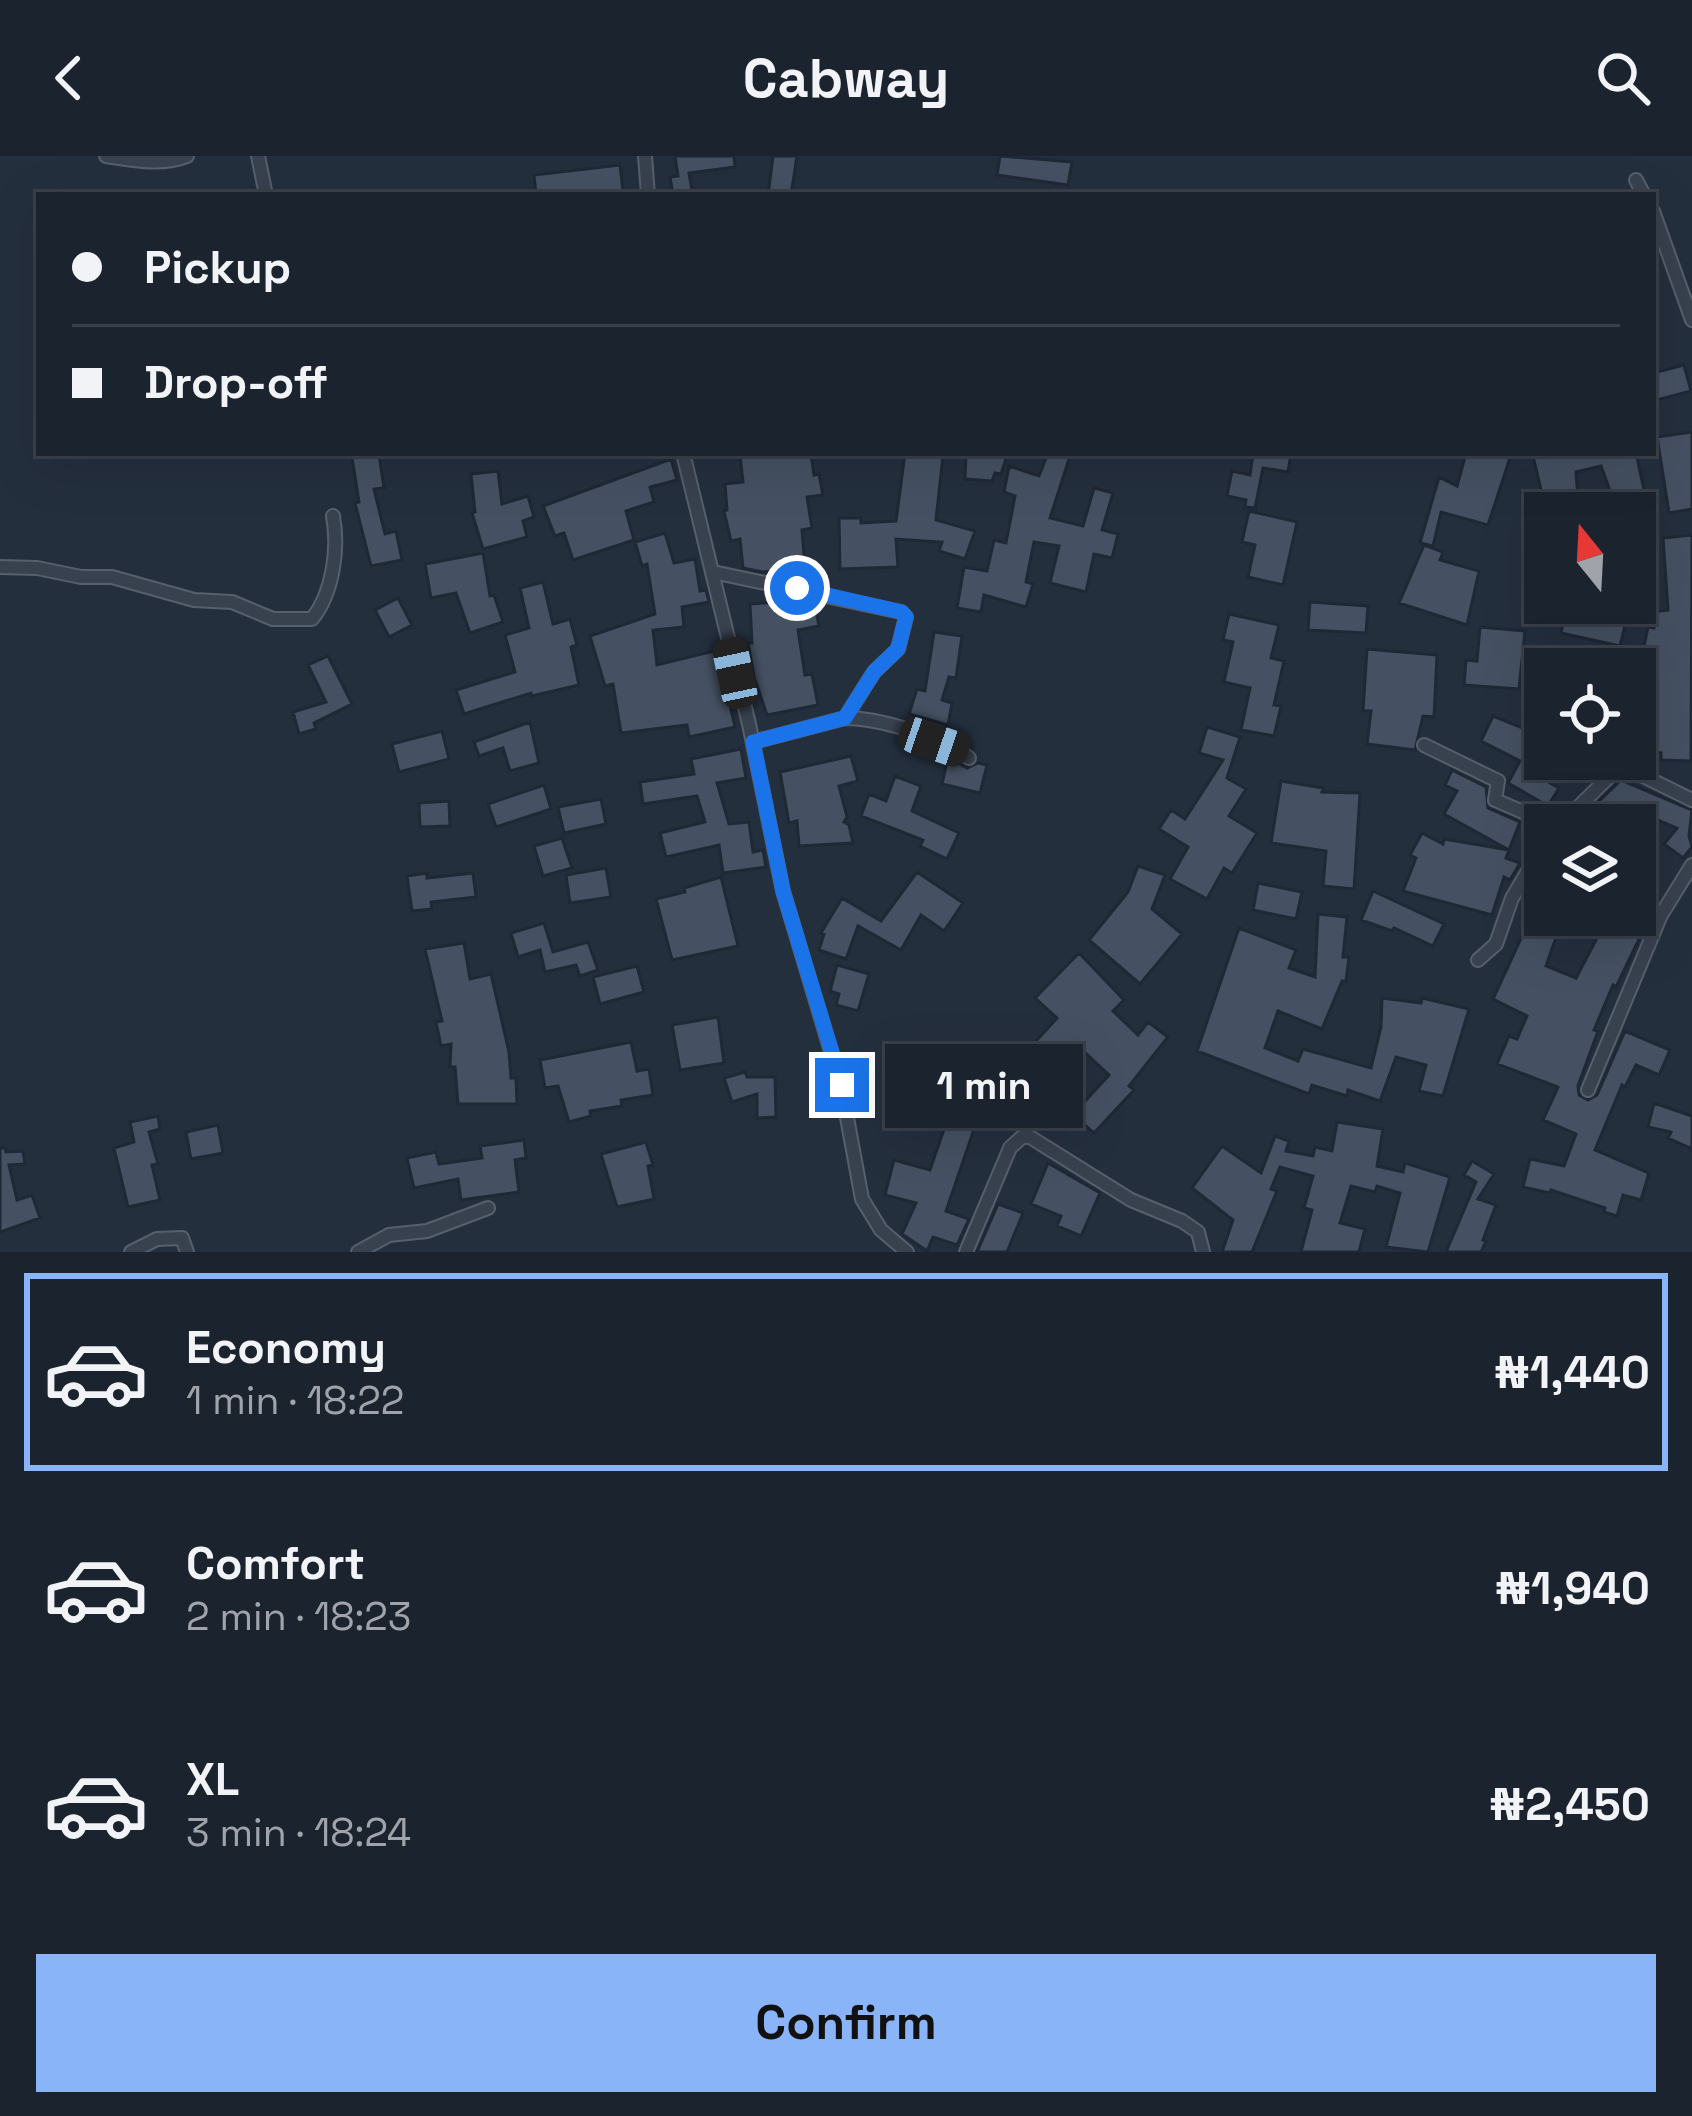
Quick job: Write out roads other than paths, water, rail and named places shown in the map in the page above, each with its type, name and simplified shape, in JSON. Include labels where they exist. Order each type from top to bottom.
[{"type":"street","points":[[106,156],[142,161],[175,161],[187,156]]},
{"type":"street","points":[[258,156],[265,192]]},
{"type":"street","points":[[645,156],[648,192]]},
{"type":"street","points":[[1636,180],[1642,192]]},
{"type":"street","points":[[1656,219],[1692,320]]},
{"type":"street","points":[[684,456],[753,742],[783,891],[842,1085],[862,1199],[880,1230],[907,1252]]},
{"type":"street","points":[[0,566],[112,578],[194,600],[232,602],[273,620],[313,620],[330,584],[333,516]]},
{"type":"street","points":[[713,572],[902,612],[906,622],[898,649],[874,672],[845,718]]},
{"type":"street","points":[[753,742],[845,718],[878,720],[969,758]]},
{"type":"street","points":[[1424,746],[1498,781],[1495,800],[1524,812]]},
{"type":"street","points":[[1581,804],[1616,770],[1629,769],[1692,800]]},
{"type":"street","points":[[1588,1090],[1661,915],[1692,865]]},
{"type":"street","points":[[1478,960],[1496,944],[1512,898],[1524,883]]},
{"type":"street","points":[[967,1252],[1001,1168],[1022,1137],[1043,1143],[1131,1200],[1182,1221],[1198,1232],[1203,1252]]},
{"type":"street","points":[[358,1252],[389,1235],[427,1231],[488,1208]]},
{"type":"street","points":[[131,1252],[157,1239],[182,1238],[188,1252]]}]
